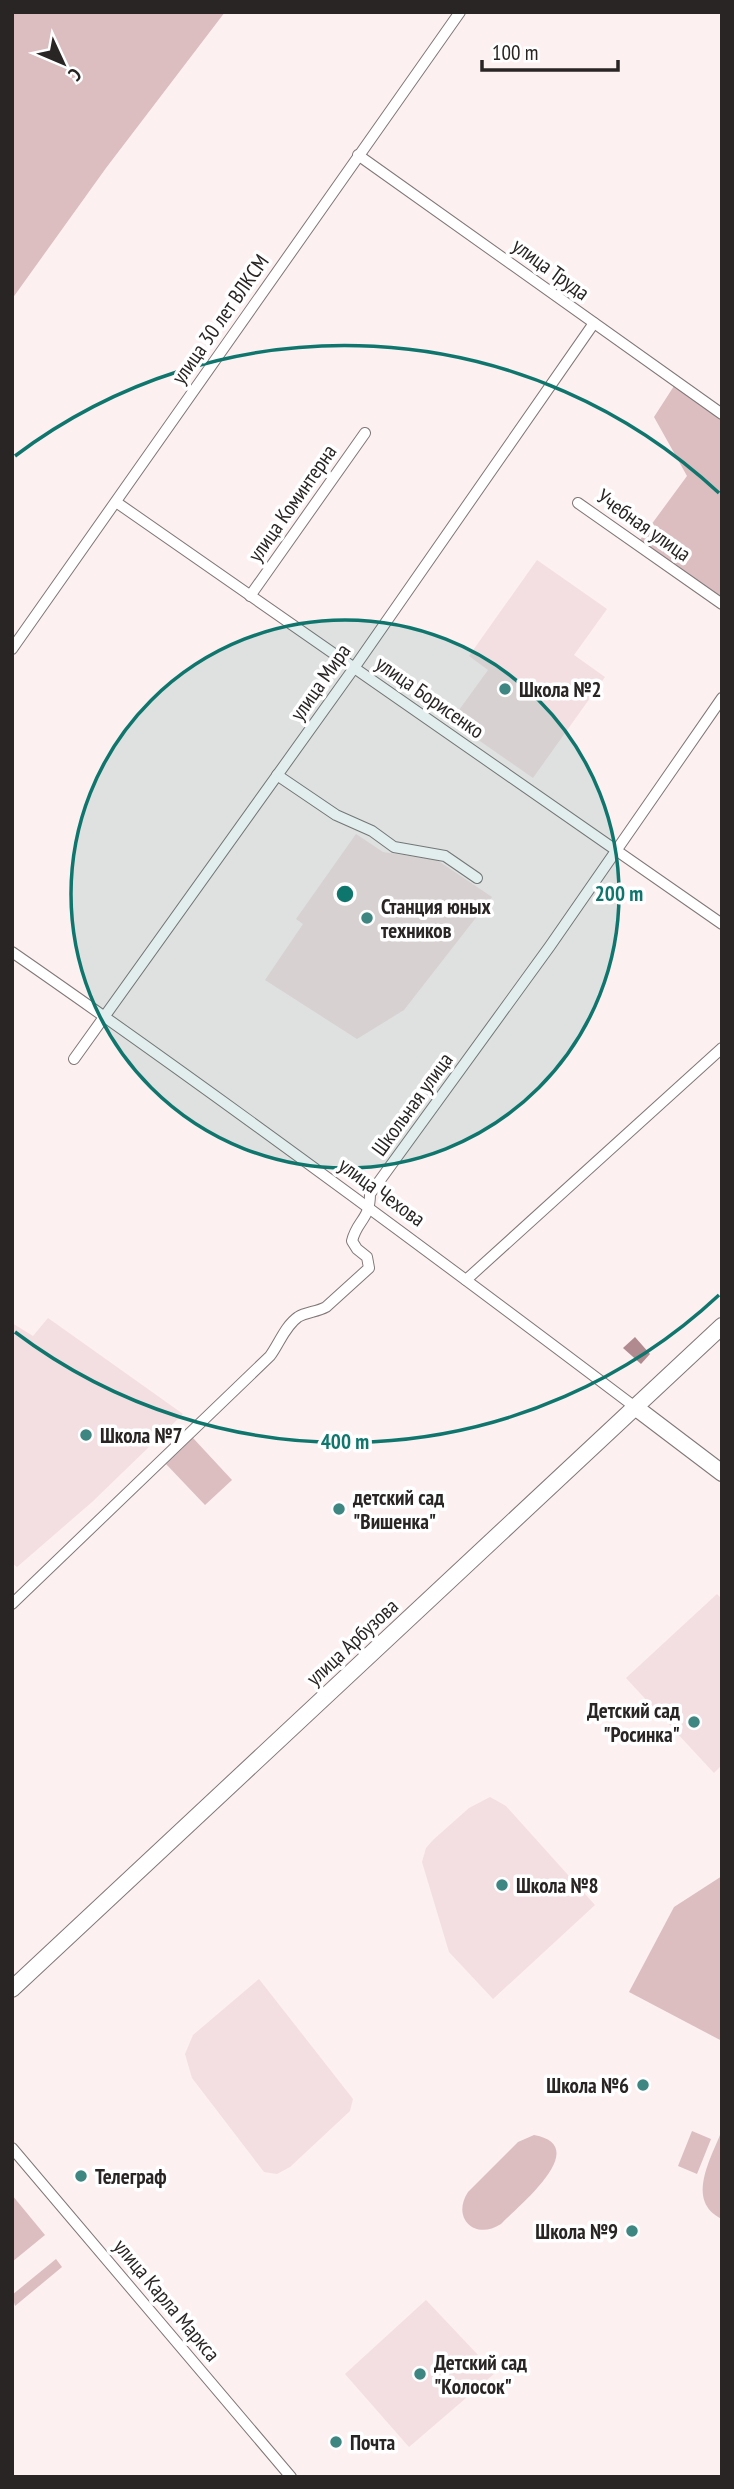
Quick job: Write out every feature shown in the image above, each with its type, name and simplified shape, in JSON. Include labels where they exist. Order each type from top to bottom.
[{"type":"street","name":"улица 30 лет ВЛКСМ","points":[[12,649],[460,12]]},
{"type":"street","name":"улица Труда","points":[[358,155],[722,414]]},
{"type":"street","name":"улица Мира","points":[[74,1059],[354,668],[594,324]]},
{"type":"street","name":"улица Коминтерна","points":[[250,596],[365,433]]},
{"type":"street","name":"улица Борисенко","points":[[116,502],[722,924]]},
{"type":"street","name":"Учебная улица","points":[[578,503],[722,604]]},
{"type":"street","name":"Школьная улица","points":[[12,1604],[270,1356],[294,1321],[302,1315],[326,1307],[369,1268],[368,1257],[357,1249],[352,1241],[354,1232],[370,1208],[370,1194],[550,946],[722,698]]},
{"type":"street","points":[[277,775],[336,815],[372,831],[394,847],[445,856],[477,878]]},
{"type":"street","name":"улица Чехова","points":[[12,952],[370,1208],[722,1473]]},
{"type":"street","points":[[466,1280],[722,1048]]},
{"type":"street","name":"улица Арбузова","points":[[12,1989],[722,1326]]},
{"type":"street","name":"улица Карла Маркса","points":[[12,2148],[291,2477]]},
{"type":"shaded area","points":[[12,12],[225,12],[106,168],[12,299]]},
{"type":"shaded area","points":[[674,386],[722,420],[722,598],[640,540],[687,476],[654,417]]},
{"type":"shaded area","points":[[537,560],[607,609],[574,655],[605,677],[533,778],[451,721],[488,670],[469,656]]},
{"type":"shaded area","points":[[356,834],[383,852],[437,860],[492,897],[404,1010],[357,1039],[265,980],[303,924],[296,919]]},
{"type":"shaded area","name":"Школа №7","points":[[48,1318],[183,1414],[92,1502],[17,1567],[12,1563],[12,1323],[33,1336]]},
{"type":"shaded area","points":[[635,1337],[650,1354],[641,1364],[623,1348]]},
{"type":"shaded area","points":[[193,1438],[232,1480],[205,1505],[166,1464]]},
{"type":"shaded area","name":"Детский сад \"Росинка\"","points":[[717,1594],[722,1599],[722,1765],[714,1773],[626,1678]]},
{"type":"shaded area","name":"Школа №8","points":[[490,1797],[506,1806],[595,1905],[493,1999],[449,1952],[422,1862],[426,1848],[433,1840],[469,1808]]},
{"type":"shaded area","points":[[722,1876],[722,2041],[629,1992],[674,1907]]},
{"type":"shaded area","points":[[259,1979],[353,2099],[350,2111],[290,2167],[277,2174],[264,2172],[192,2078],[185,2054],[193,2035]]},
{"type":"shaded area","points":[[722,2130],[722,2219],[711,2211],[705,2202],[703,2191],[707,2166]]},
{"type":"shaded area","points":[[692,2131],[711,2139],[697,2174],[678,2166]]},
{"type":"shaded area","points":[[534,2135],[550,2141],[556,2151],[554,2164],[546,2177],[501,2224],[482,2230],[468,2224],[462,2210],[468,2192],[518,2142]]},
{"type":"shaded area","points":[[12,2195],[45,2235],[12,2262]]},
{"type":"shaded area","points":[[56,2259],[62,2267],[15,2306],[12,2295]]},
{"type":"shaded area","name":"Детский сад \"Колосок\"","points":[[426,2300],[495,2373],[409,2447],[345,2374]]},
{"type":"place","name":"Школа №2","points":[[505,689]]},
{"type":"place","name":"Станция юных техников","points":[[367,918]]},
{"type":"place","name":"Школа №7","points":[[86,1435]]},
{"type":"place","name":"детский сад \"Вишенка\"","points":[[339,1509]]},
{"type":"place","name":"Детский сад \"Росинка\"","points":[[694,1722]]},
{"type":"place","name":"Школа №8","points":[[502,1885]]},
{"type":"place","name":"Школа №6","points":[[643,2085]]},
{"type":"place","name":"Телеграф","points":[[81,2176]]},
{"type":"place","name":"Школа №9","points":[[632,2231]]},
{"type":"place","name":"Детский сад \"Колосок\"","points":[[420,2374]]},
{"type":"place","name":"Почта","points":[[336,2442]]}]
